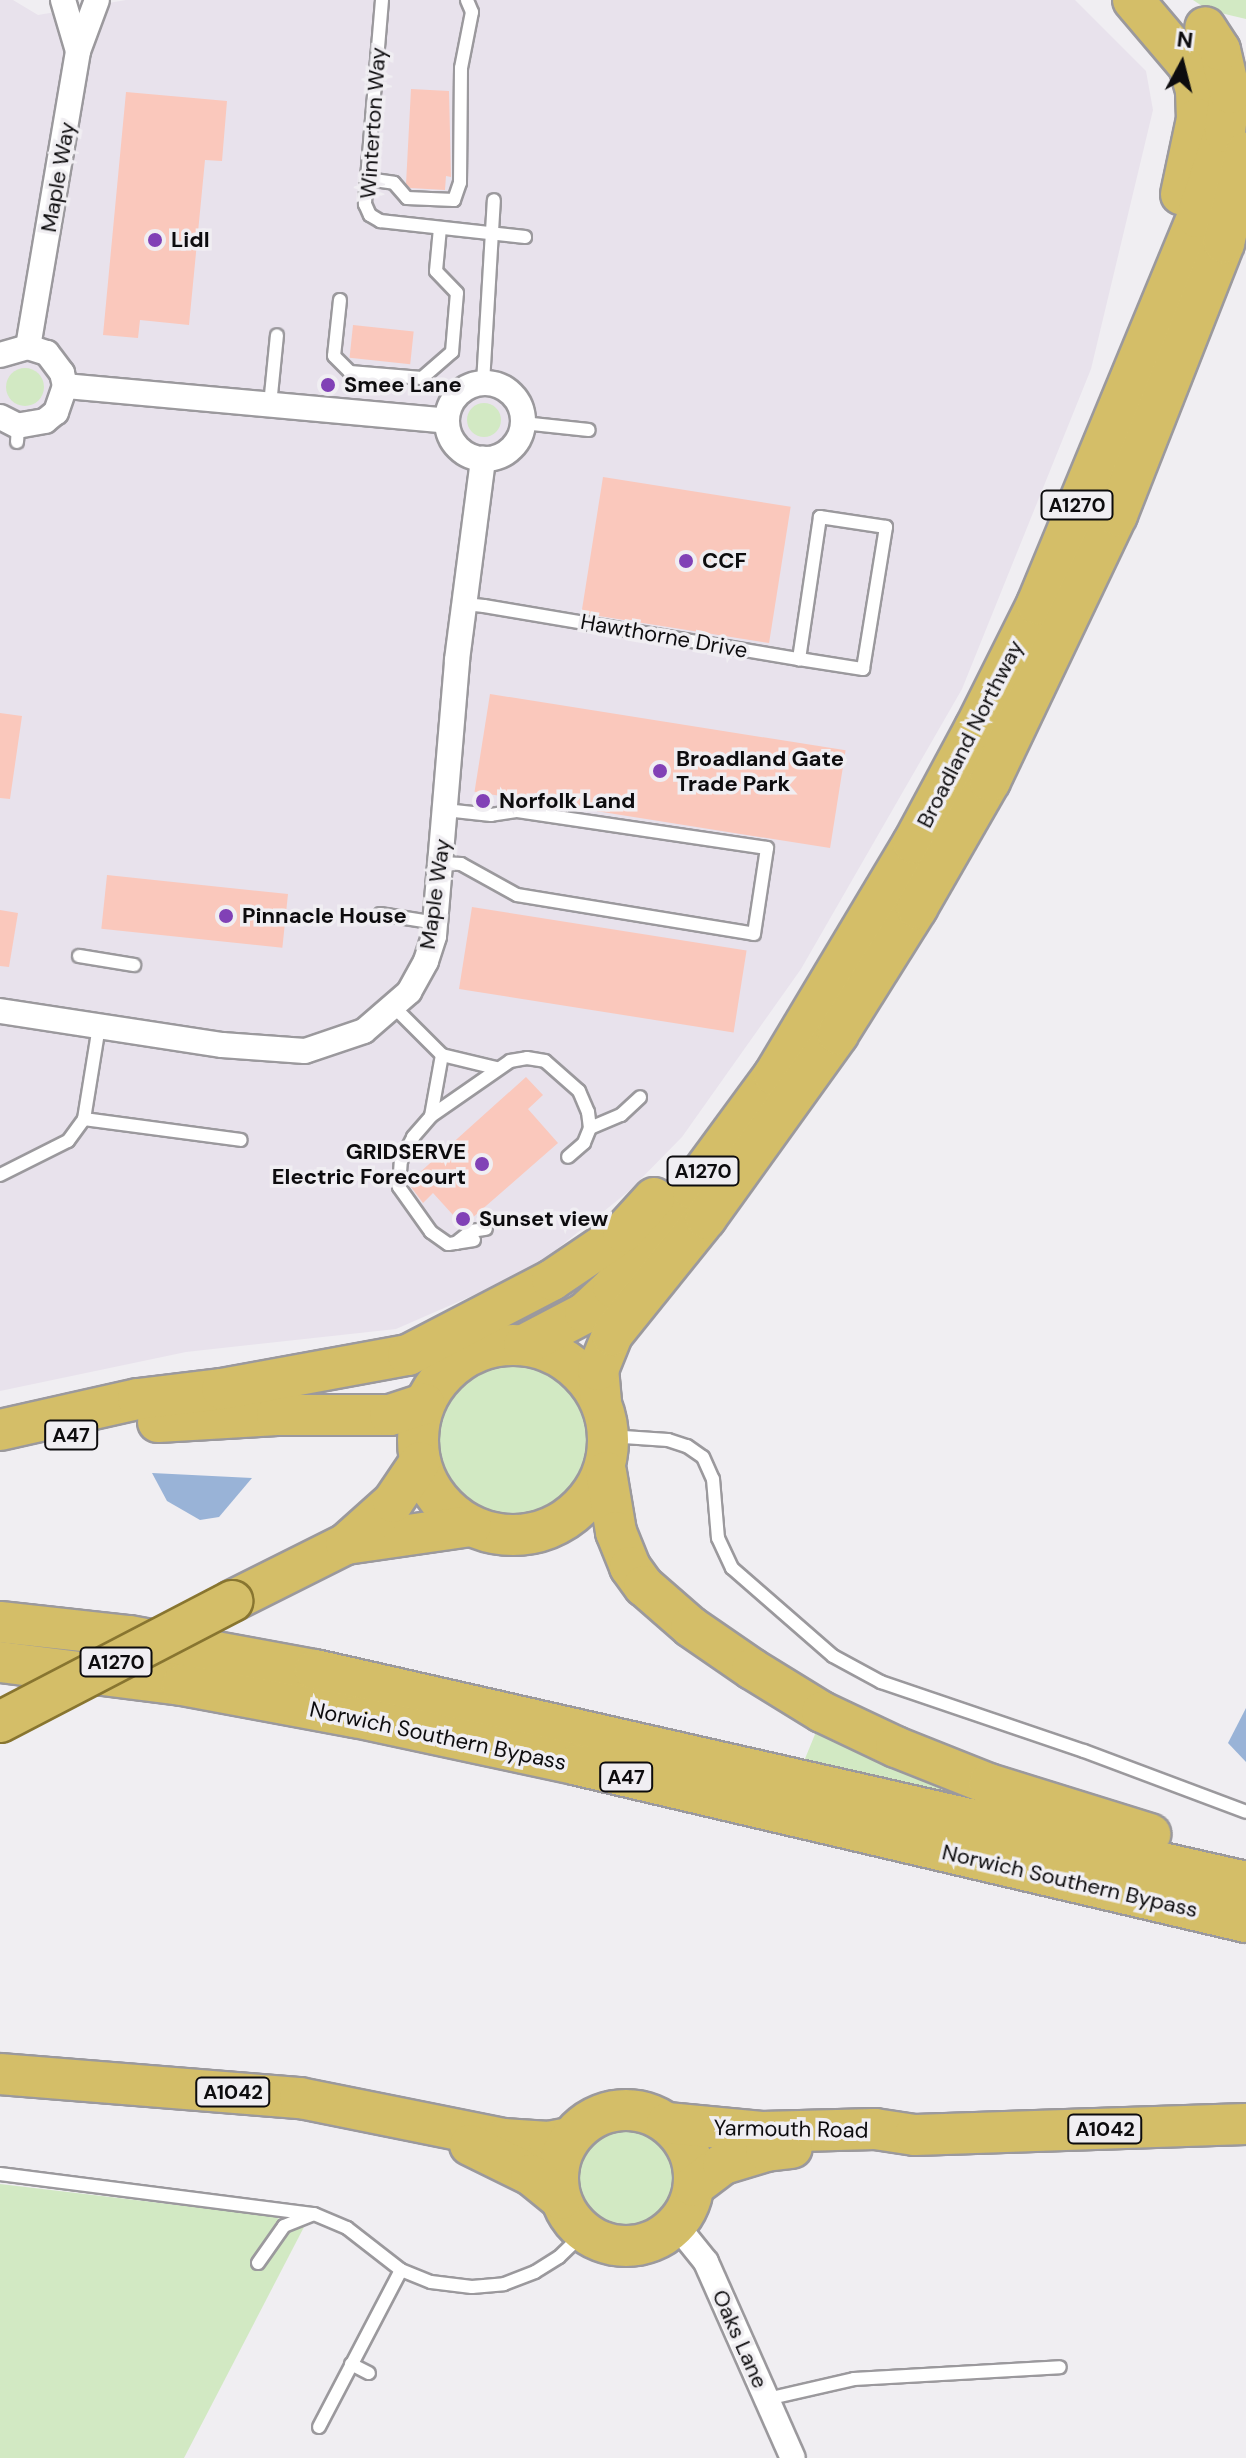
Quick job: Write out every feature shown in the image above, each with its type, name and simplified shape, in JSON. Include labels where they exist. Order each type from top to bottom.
[{"type":"highway","points":[[1124,390],[1180,202],[1197,119],[1196,91],[1189,66],[1133,0]]},
{"type":"highway","points":[[1167,0],[1205,27],[1246,35]]},
{"type":"highway","name":"Broadland Northway","points":[[524,1345],[585,1313],[613,1287],[774,1075],[913,843],[975,728],[1037,604],[1197,217],[1225,132],[1230,93],[1226,69],[1205,27]]},
{"type":"highway","name":"Broadland Northway","points":[[1246,153],[1224,243],[1117,515],[990,781],[917,908],[838,1034],[706,1218],[612,1335],[598,1370],[616,1532],[630,1567],[644,1586],[691,1627],[822,1712],[989,1784],[1246,1861]]},
{"type":"highway","points":[[1224,243],[1246,191]]},
{"type":"highway","name":"A47","points":[[0,1430],[138,1399],[222,1389],[408,1355],[552,1280],[623,1232],[744,1088],[842,959]]},
{"type":"highway","points":[[524,1345],[556,1354],[583,1374],[605,1437],[587,1501],[568,1518],[545,1530],[520,1535],[495,1534],[471,1526],[438,1499],[420,1462],[417,1442],[424,1404],[447,1370],[464,1357],[483,1349],[524,1345]]},
{"type":"highway","name":"A47","points":[[0,1451],[40,1440],[142,1424],[277,1415],[390,1415],[424,1404]]},
{"type":"highway","name":"A1270","points":[[0,1722],[346,1544],[393,1502],[420,1462]]},
{"type":"highway","name":"A1270","points":[[346,1544],[471,1526]]},
{"type":"highway","name":"Norwich Southern Bypass","points":[[0,1622],[129,1636],[330,1673],[1246,1882]]},
{"type":"highway","name":"Norwich Southern Bypass","points":[[0,1662],[182,1685],[355,1717],[578,1765],[1246,1922]]},
{"type":"highway","name":"A1042","points":[[0,2074],[300,2098],[503,2139],[549,2142],[570,2138]]},
{"type":"highway","name":"A1042","points":[[0,2092],[97,2084]]},
{"type":"highway","points":[[622,2109],[641,2110],[667,2123],[685,2146],[693,2165],[694,2186],[689,2207],[677,2226],[655,2241],[631,2247],[606,2243],[585,2232],[561,2199],[560,2164],[570,2138],[582,2124],[601,2113],[622,2109]]},
{"type":"highway","name":"Yarmouth Road","points":[[667,2123],[762,2132],[875,2129],[915,2135],[1246,2124]]},
{"type":"highway","name":"A1042","points":[[438,2128],[531,2175],[561,2199]]},
{"type":"highway","name":"Yarmouth Road","points":[[694,2186],[723,2164],[766,2151],[874,2144],[915,2135]]},
{"type":"street","name":"Maple Way","points":[[63,0],[78,51]]},
{"type":"street","name":"Maple Way","points":[[28,347],[78,51],[97,0]]},
{"type":"street","points":[[75,79],[93,54],[114,0]]},
{"type":"street","points":[[0,355],[28,347],[47,353],[56,362],[65,386],[56,412],[32,426],[12,429]]},
{"type":"street","points":[[483,383],[507,390],[521,410],[523,423],[521,434],[506,453],[483,459],[457,447],[446,421],[457,395],[483,383]]},
{"type":"street","points":[[65,386],[446,421]]},
{"type":"street","name":"Maple Way","points":[[0,1011],[222,1045],[305,1051],[364,1031],[409,992],[426,961],[436,923],[465,604],[483,459]]},
{"type":"street","name":"Oaks Lane","points":[[677,2226],[706,2262],[793,2458]]},
{"type":"lane","name":"Winterton Way","points":[[382,0],[365,204],[370,215],[380,221],[525,237]]},
{"type":"lane","points":[[367,179],[394,183],[407,198],[454,200],[460,183],[461,68],[472,12],[467,0]]},
{"type":"lane","points":[[483,383],[494,200]]},
{"type":"lane","points":[[340,300],[334,356],[350,372],[422,378],[452,352],[457,293],[436,271],[440,228]]},
{"type":"lane","points":[[270,405],[277,335]]},
{"type":"lane","points":[[523,423],[589,430]]},
{"type":"lane","name":"Hawthorne Drive","points":[[465,604],[799,659],[863,669],[886,527],[820,517],[799,659]]},
{"type":"lane","points":[[442,863],[461,864],[517,895],[754,934],[767,848],[516,811],[491,815],[445,810]]},
{"type":"lane","points":[[380,914],[436,923]]},
{"type":"lane","points":[[79,956],[134,965]]},
{"type":"lane","points":[[394,1007],[442,1055],[496,1068]]},
{"type":"lane","points":[[0,1175],[68,1141],[84,1119],[99,1026]]},
{"type":"lane","points":[[431,1116],[442,1055]]},
{"type":"lane","points":[[474,1240],[454,1245],[431,1232],[399,1187],[401,1161],[413,1137],[431,1116],[496,1068],[527,1058],[545,1061],[579,1091],[590,1128],[584,1143],[568,1157]]},
{"type":"lane","points":[[590,1128],[621,1115],[640,1097]]},
{"type":"lane","points":[[84,1119],[241,1140]]},
{"type":"lane","points":[[454,1245],[471,1231],[486,1229]]},
{"type":"lane","points":[[605,1437],[668,1440],[687,1446],[703,1457],[713,1479],[718,1538],[732,1568],[833,1656],[881,1682],[1084,1751],[1246,1812]]},
{"type":"lane","points":[[0,2174],[314,2214],[347,2228],[401,2270],[431,2282],[472,2287],[504,2284],[559,2257],[585,2232]]},
{"type":"lane","points":[[258,2263],[284,2226],[314,2214]]},
{"type":"lane","points":[[319,2427],[401,2270]]},
{"type":"lane","points":[[351,2364],[369,2373]]},
{"type":"lane","points":[[767,2399],[854,2379],[1060,2367]]},
{"type":"shaded area","points":[[0,0],[13,0],[38,15],[126,0],[1075,0],[1146,71],[1153,110],[1091,369],[962,689],[801,969],[682,1137],[629,1191],[531,1270],[396,1329],[186,1352],[0,1391]]},
{"type":"green space","points":[[1193,0],[1246,0],[1246,19],[1208,10]]},
{"type":"green space","points":[[25,368],[39,373],[44,387],[39,401],[25,406],[11,401],[6,387],[11,373]]},
{"type":"green space","points":[[484,403],[496,408],[501,420],[496,432],[484,437],[472,432],[467,420],[472,408]]},
{"type":"green space","points":[[515,1362],[545,1368],[570,1385],[587,1410],[593,1440],[587,1470],[570,1495],[545,1512],[515,1518],[485,1512],[460,1495],[443,1470],[437,1440],[443,1410],[460,1385],[485,1368]]},
{"type":"green space","points":[[818,1727],[1101,1835],[802,1766]]},
{"type":"green space","points":[[626,2131],[645,2135],[662,2146],[673,2163],[677,2182],[673,2201],[662,2218],[645,2229],[626,2233],[607,2229],[590,2218],[579,2201],[575,2182],[579,2163],[590,2146],[607,2135]]},
{"type":"green space","points":[[0,2184],[271,2216],[304,2227],[184,2458],[0,2458]]},
{"type":"water","points":[[152,1473],[252,1478],[219,1517],[200,1520],[167,1501]]},
{"type":"water","points":[[1246,1708],[1246,1762],[1228,1743]]},
{"type":"building","points":[[411,89],[449,91],[451,177],[446,176],[445,190],[410,188],[406,184]]},
{"type":"building","name":"Lidl","points":[[126,92],[227,101],[222,161],[205,160],[189,325],[140,320],[138,338],[103,335]]},
{"type":"building","points":[[353,325],[414,331],[410,364],[350,358]]},
{"type":"building","name":"CCF","points":[[603,477],[791,507],[769,643],[581,613]]},
{"type":"building","name":"Broadland Gate Trade Park","points":[[490,694],[846,750],[830,848],[475,792]]},
{"type":"building","points":[[0,713],[22,716],[10,799],[0,798]]},
{"type":"building","name":"Pinnacle House","points":[[107,875],[288,894],[282,948],[101,929]]},
{"type":"building","points":[[472,907],[747,950],[734,1032],[459,989]]},
{"type":"building","points":[[0,910],[18,913],[9,967],[0,966]]},
{"type":"building","name":"GRIDSERVE Electric Forecourt","points":[[526,1077],[543,1095],[528,1109],[558,1143],[463,1226],[433,1193],[423,1203],[408,1183]]},
{"type":"place","name":"Lidl","points":[[155,240]]},
{"type":"place","name":"Smee Lane","points":[[328,385]]},
{"type":"place","name":"CCF","points":[[686,561]]},
{"type":"place","name":"Broadland Gate Trade Park","points":[[660,771]]},
{"type":"place","name":"Norfolk Land","points":[[483,801]]},
{"type":"place","name":"Pinnacle House","points":[[226,916]]},
{"type":"place","name":"GRIDSERVE Electric Forecourt","points":[[482,1164]]},
{"type":"place","name":"Sunset view","points":[[463,1219]]}]
